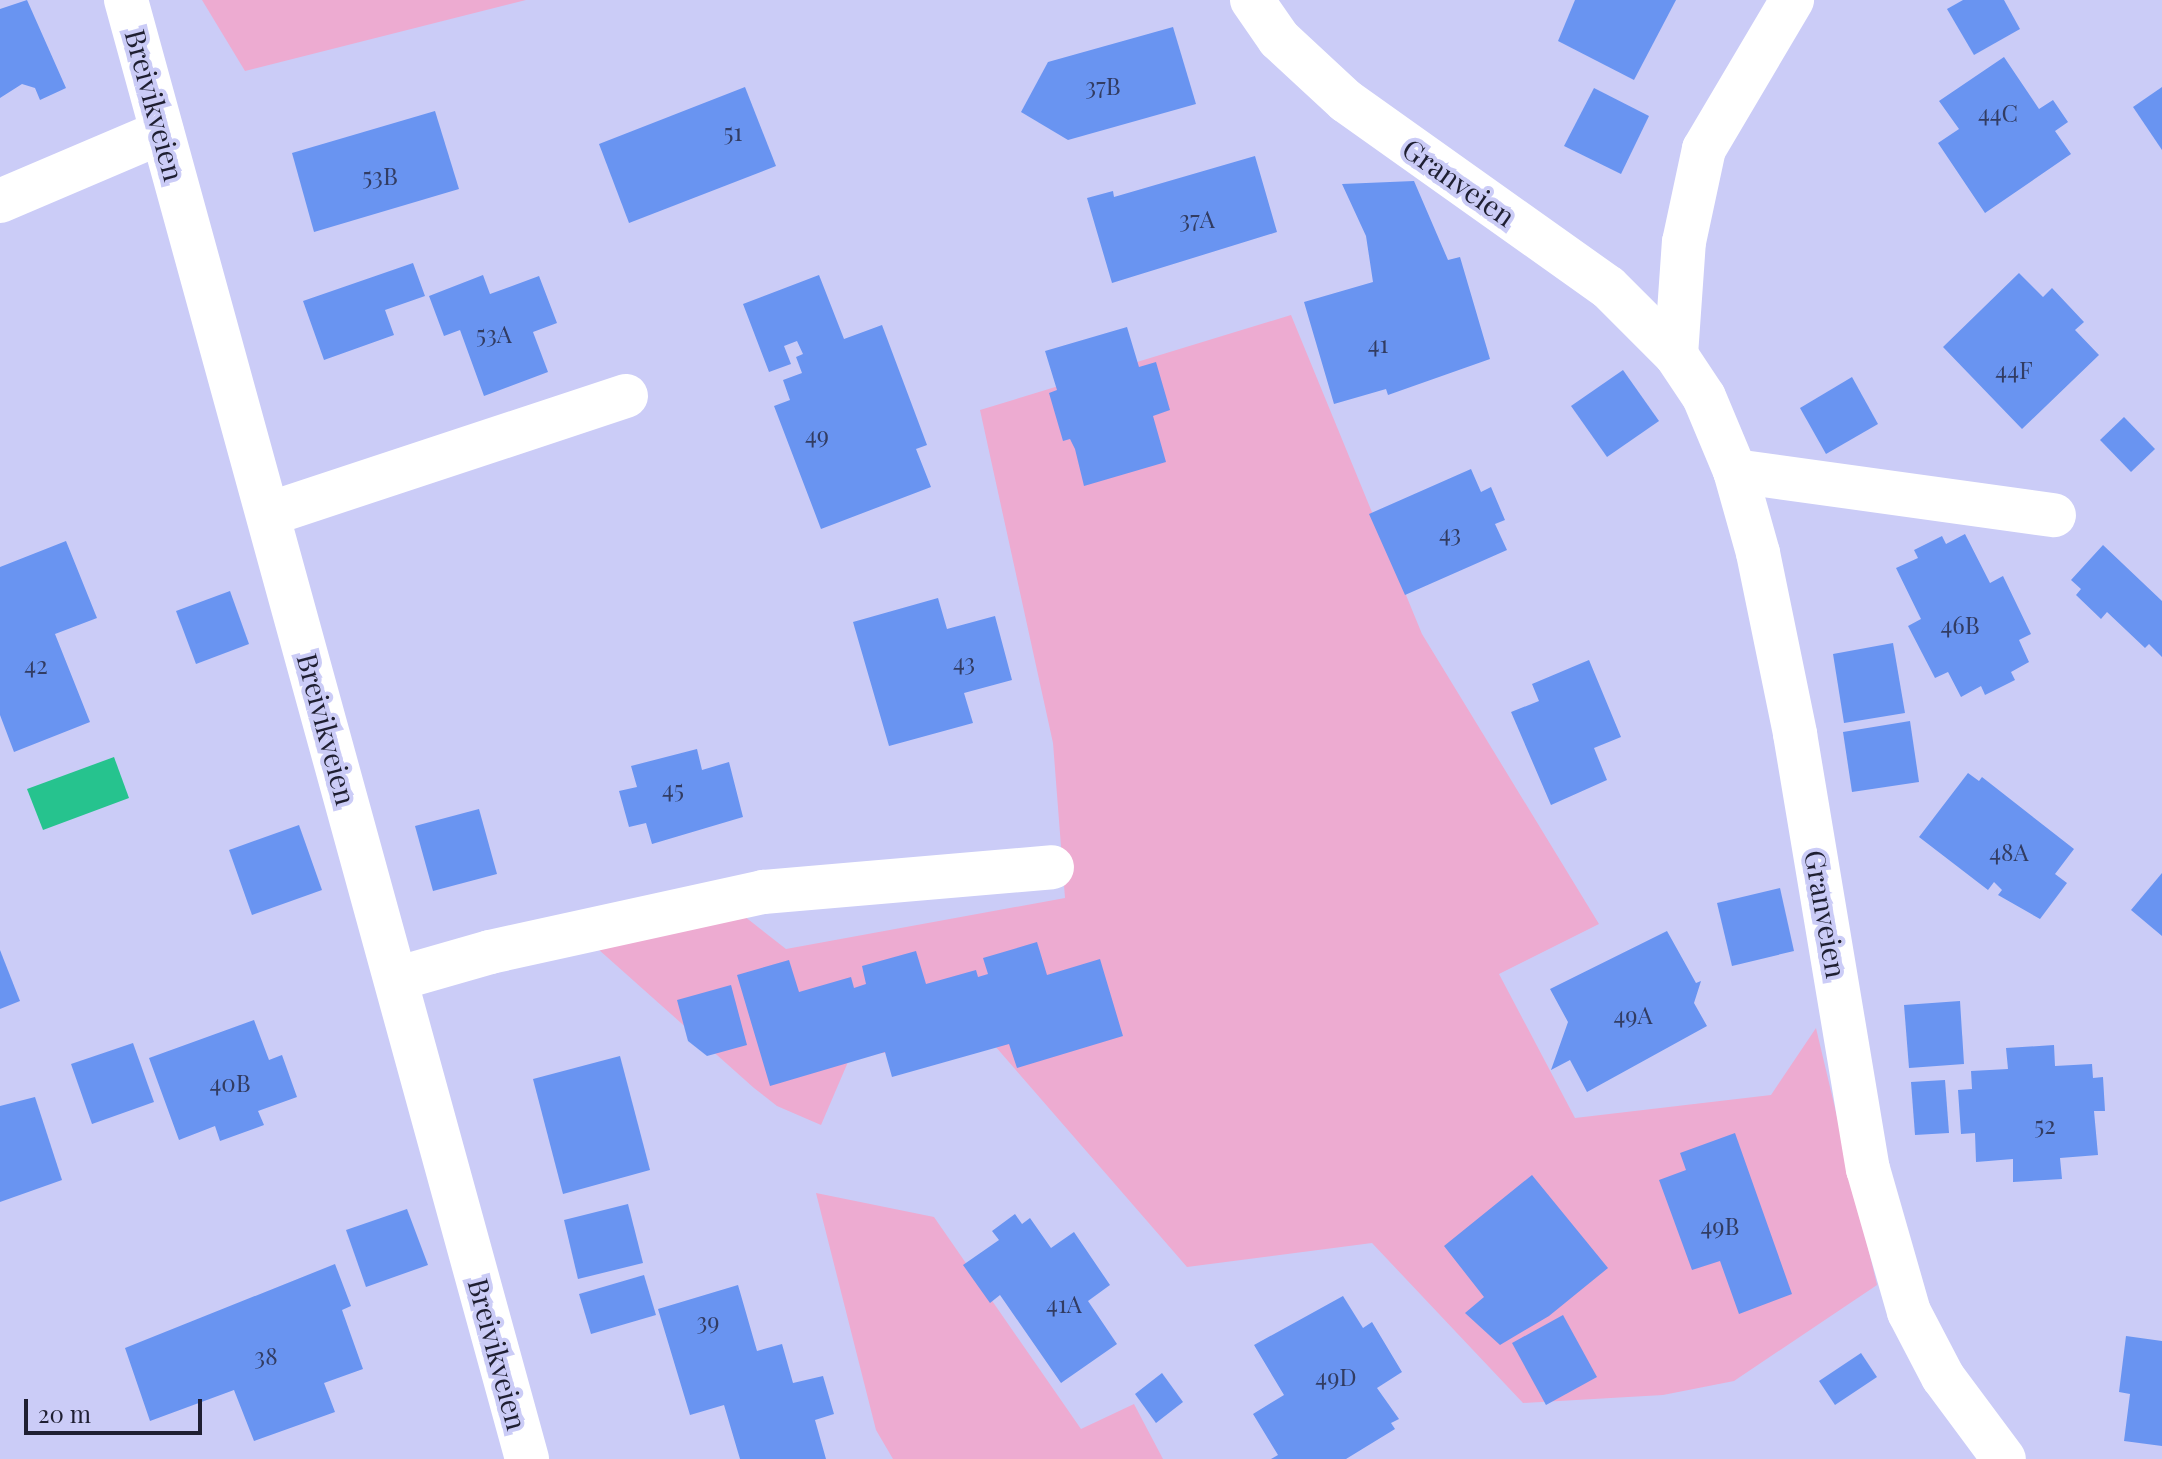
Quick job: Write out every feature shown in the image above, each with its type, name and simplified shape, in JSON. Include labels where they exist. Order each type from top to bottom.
[{"type":"street","name":"Breivikveien","points":[[126,0],[527,1459]]},
{"type":"street","name":"Granveien","points":[[1252,0],[1279,39],[1346,101],[1608,287],[1676,355],[1704,397],[1735,471],[1795,734],[1868,1169],[1909,1312],[1943,1377],[2004,1459]]},
{"type":"street","points":[[1676,355],[1684,242],[1704,149],[1759,49],[1792,0]]},
{"type":"street","points":[[0,201],[162,132]]},
{"type":"street","points":[[269,514],[626,396]]},
{"type":"street","points":[[1735,471],[2054,515]]},
{"type":"street","points":[[396,979],[490,952],[763,892],[1052,867]]},
{"type":"shaded area","points":[[202,0],[526,0],[245,71]]},
{"type":"shaded area","points":[[1291,315],[1422,634],[1599,924],[1499,974],[1575,1118],[1771,1095],[1816,1028],[1877,1285],[1734,1381],[1663,1395],[1523,1403],[1372,1243],[1187,1267],[995,1046],[851,1055],[821,1125],[777,1106],[754,1088],[598,949],[744,916],[786,949],[1065,898],[1053,743],[980,410]]},
{"type":"shaded area","points":[[114,757],[129,798],[43,830],[27,789]]},
{"type":"shaded area","points":[[816,1193],[934,1217],[1081,1429],[1134,1404],[1163,1459],[893,1459],[876,1430]]},
{"type":"building","points":[[27,0],[66,88],[40,100],[35,88],[22,84],[0,98],[0,9]]},
{"type":"building","points":[[1575,0],[1676,0],[1634,80],[1558,41]]},
{"type":"building","points":[[1963,0],[2004,0],[2020,29],[1974,55],[1947,9]]},
{"type":"building","points":[[1173,27],[1196,104],[1068,140],[1021,112],[1048,62]]},
{"type":"building","points":[[2004,57],[2039,109],[2053,100],[2068,122],[2055,131],[2071,154],[1985,213],[1938,143],[1959,129],[1939,101]]},
{"type":"building","points":[[745,87],[776,166],[629,223],[599,144]]},
{"type":"building","points":[[2162,87],[2162,150],[2133,107]]},
{"type":"building","points":[[1594,88],[1649,116],[1621,174],[1564,146]]},
{"type":"building","points":[[435,111],[459,189],[314,232],[292,153]]},
{"type":"building","points":[[1255,156],[1277,232],[1112,283],[1087,198],[1113,191],[1114,197]]},
{"type":"building","points":[[1414,181],[1448,260],[1460,257],[1490,359],[1388,395],[1386,389],[1334,404],[1304,302],[1373,282],[1366,236],[1342,184]]},
{"type":"building","points":[[413,263],[425,296],[385,310],[394,335],[324,360],[303,301]]},
{"type":"building","points":[[2019,273],[2043,297],[2052,288],[2084,322],[2075,330],[2099,355],[2022,429],[1943,347]]},
{"type":"building","points":[[483,275],[490,294],[539,276],[557,323],[533,332],[548,372],[484,396],[460,330],[444,336],[429,296]]},
{"type":"building","points":[[819,275],[844,339],[882,325],[927,445],[916,449],[931,487],[821,529],[774,406],[790,400],[783,380],[802,373],[796,357],[803,354],[797,341],[784,346],[791,364],[769,372],[743,304]]},
{"type":"building","points":[[1127,327],[1139,367],[1156,362],[1170,410],[1153,416],[1166,462],[1084,486],[1075,449],[1070,439],[1063,441],[1049,393],[1057,390],[1045,351]]},
{"type":"building","points":[[1623,370],[1659,421],[1607,457],[1571,406]]},
{"type":"building","points":[[1852,377],[1878,424],[1826,454],[1800,408]]},
{"type":"building","points":[[2124,417],[2155,449],[2131,472],[2100,440]]},
{"type":"building","points":[[1471,469],[1481,492],[1491,487],[1505,520],[1495,524],[1507,550],[1405,595],[1369,514]]},
{"type":"building","points":[[1965,534],[1990,583],[2003,576],[2031,634],[2019,640],[2029,662],[2011,672],[2015,680],[1985,695],[1981,686],[1961,697],[1948,672],[1935,678],[1908,626],[1921,619],[1896,568],[1918,558],[1914,550],[1942,536],[1946,544]]},
{"type":"building","points":[[66,541],[97,618],[55,634],[90,722],[14,752],[0,715],[0,567]]},
{"type":"building","points":[[2103,545],[2162,601],[2162,657],[2149,644],[2145,648],[2107,612],[2101,619],[2076,595],[2081,589],[2071,580]]},
{"type":"building","points":[[230,591],[249,644],[196,664],[176,611]]},
{"type":"building","points":[[938,598],[947,629],[995,616],[1012,680],[964,693],[973,723],[889,746],[853,622]]},
{"type":"building","points":[[1893,643],[1905,713],[1844,723],[1833,654]]},
{"type":"building","points":[[1589,660],[1621,737],[1594,748],[1607,780],[1551,805],[1511,712],[1539,701],[1532,684]]},
{"type":"building","points":[[1910,721],[1919,782],[1852,792],[1843,732]]},
{"type":"building","points":[[697,749],[702,770],[729,762],[743,817],[652,844],[646,823],[629,827],[619,791],[637,787],[631,766]]},
{"type":"building","points":[[1968,773],[1979,781],[1982,777],[2074,849],[2055,874],[2067,883],[2040,919],[1998,895],[2002,890],[1994,882],[1988,890],[1919,837]]},
{"type":"building","points":[[479,809],[497,874],[433,891],[415,826]]},
{"type":"building","points":[[299,825],[322,890],[252,915],[229,850]]},
{"type":"building","points":[[2162,873],[2162,936],[2131,910]]},
{"type":"building","points":[[1780,888],[1794,951],[1732,966],[1717,903]]},
{"type":"building","points":[[1667,931],[1696,983],[1701,981],[1694,1003],[1707,1026],[1587,1092],[1570,1060],[1551,1070],[1568,1022],[1550,989]]},
{"type":"building","points":[[1037,942],[1047,975],[1100,959],[1123,1036],[1017,1068],[1009,1044],[892,1077],[885,1052],[770,1086],[737,975],[789,960],[799,992],[851,977],[854,988],[866,984],[862,966],[916,951],[926,984],[976,970],[978,977],[988,974],[983,958]]},
{"type":"building","points":[[0,950],[20,1001],[0,1009]]},
{"type":"building","points":[[731,985],[747,1045],[707,1056],[688,1041],[677,1000]]},
{"type":"building","points":[[1960,1001],[1964,1064],[1909,1068],[1904,1005]]},
{"type":"building","points":[[254,1020],[269,1060],[282,1055],[297,1097],[258,1111],[264,1125],[220,1141],[215,1126],[179,1140],[149,1058]]},
{"type":"building","points":[[133,1043],[154,1102],[92,1124],[71,1064]]},
{"type":"building","points":[[2054,1045],[2055,1066],[2092,1064],[2093,1078],[2103,1077],[2105,1111],[2094,1111],[2098,1155],[2060,1158],[2062,1179],[2013,1182],[2013,1159],[1976,1162],[1975,1133],[1961,1134],[1958,1090],[1972,1089],[1971,1071],[2008,1069],[2006,1048]]},
{"type":"building","points":[[620,1056],[650,1170],[563,1194],[533,1079]]},
{"type":"building","points":[[1945,1080],[1949,1133],[1915,1135],[1911,1082]]},
{"type":"building","points":[[35,1097],[62,1180],[0,1202],[0,1106]]},
{"type":"building","points":[[1735,1133],[1792,1294],[1739,1314],[1720,1261],[1692,1270],[1659,1180],[1686,1170],[1680,1153]]},
{"type":"building","points":[[1532,1175],[1608,1268],[1549,1316],[1500,1345],[1465,1313],[1484,1297],[1444,1246]]},
{"type":"building","points":[[628,1204],[643,1263],[578,1279],[564,1220]]},
{"type":"building","points":[[407,1209],[428,1265],[366,1287],[346,1230]]},
{"type":"building","points":[[1015,1214],[1022,1224],[1030,1218],[1051,1248],[1074,1232],[1110,1285],[1088,1301],[1117,1344],[1061,1383],[1000,1295],[990,1303],[963,1265],[999,1240],[992,1231]]},
{"type":"building","points":[[335,1264],[351,1306],[342,1310],[363,1369],[324,1383],[335,1412],[254,1441],[234,1390],[150,1421],[125,1348]]},
{"type":"building","points":[[644,1275],[656,1315],[591,1334],[579,1294]]},
{"type":"building","points":[[738,1285],[757,1351],[782,1344],[793,1383],[823,1376],[834,1414],[815,1420],[826,1459],[740,1459],[724,1405],[690,1415],[658,1309]]},
{"type":"building","points":[[1343,1296],[1363,1328],[1372,1322],[1402,1372],[1377,1388],[1399,1419],[1391,1423],[1395,1429],[1346,1459],[1271,1459],[1278,1455],[1253,1414],[1284,1395],[1254,1345]]},
{"type":"building","points":[[1563,1315],[1597,1377],[1546,1405],[1512,1343]]},
{"type":"building","points":[[2126,1336],[2162,1341],[2162,1446],[2124,1441],[2130,1394],[2119,1392]]},
{"type":"building","points":[[1861,1353],[1877,1377],[1835,1405],[1819,1381]]},
{"type":"building","points":[[1162,1373],[1183,1402],[1156,1423],[1135,1394]]}]
